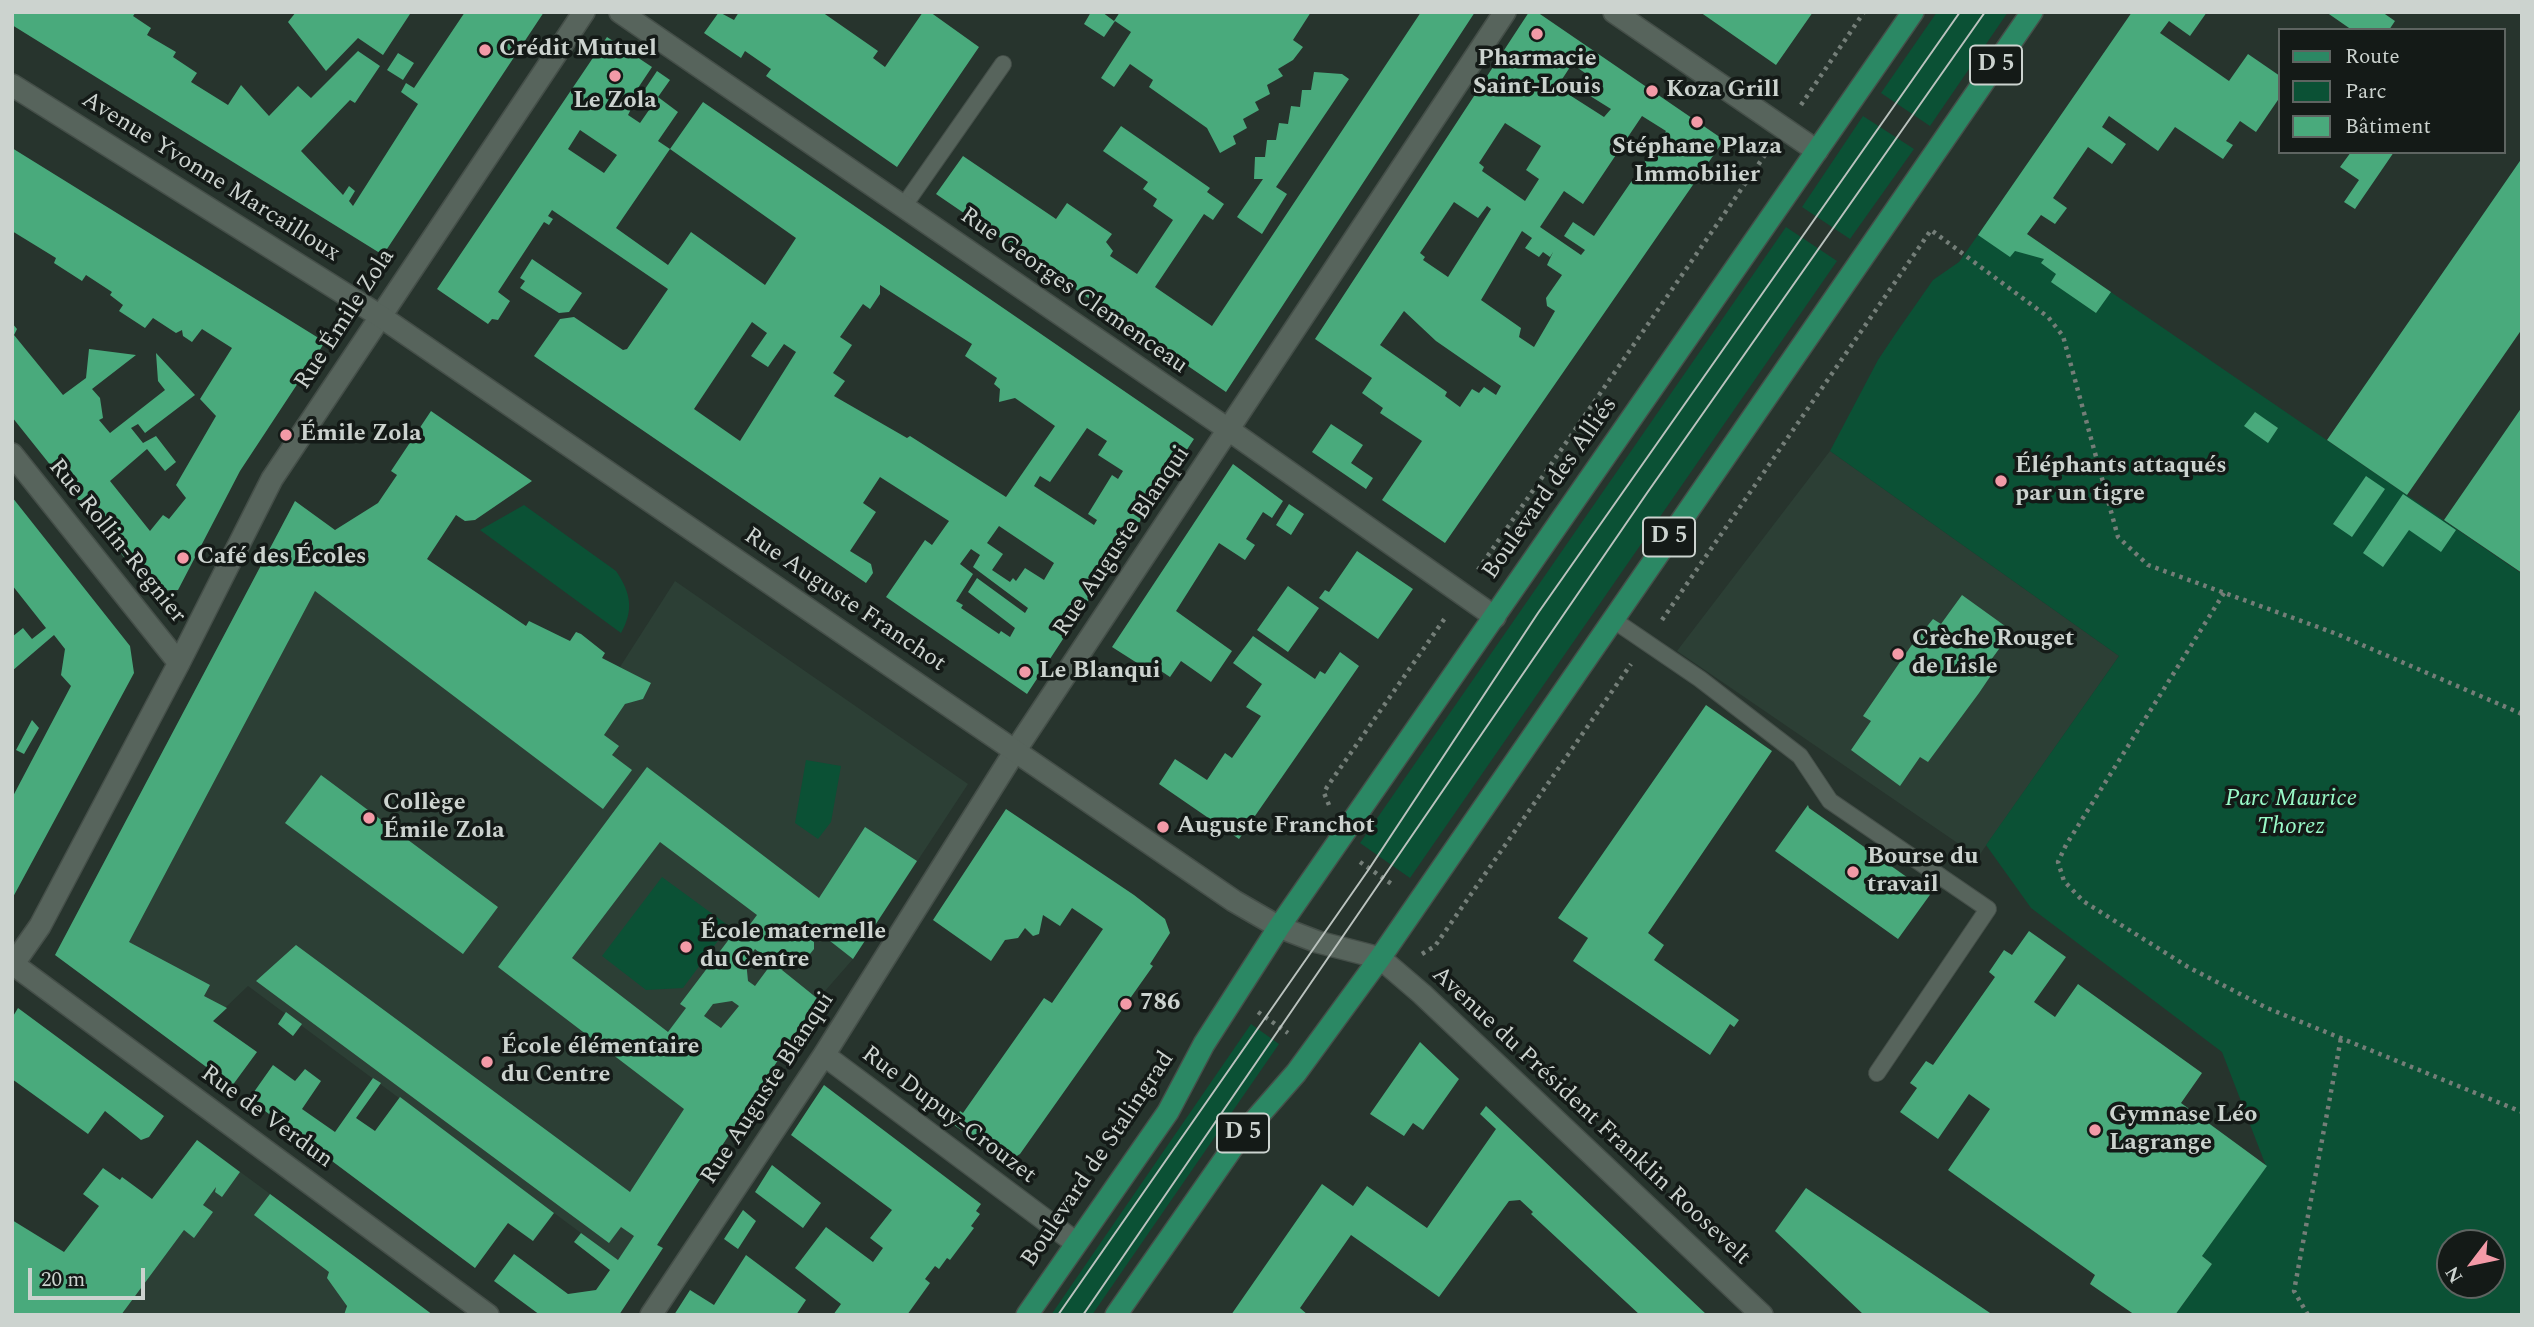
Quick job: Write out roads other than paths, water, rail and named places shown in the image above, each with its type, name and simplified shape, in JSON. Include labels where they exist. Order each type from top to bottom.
[{"type":"main road","name":"Boulevard des Alliés","points":[[1234,997],[1279,927],[1913,12]]},
{"type":"main road","name":"D 5","points":[[1116,1315],[1240,1137],[1290,1082],[1380,958],[2032,12]]},
{"type":"main road","name":"Boulevard de Stalingrad","points":[[1027,1315],[1168,1112],[1234,997]]},
{"type":"street","name":"Rue Émile Zola","points":[[13,965],[40,926],[179,663],[272,479],[584,12]]},
{"type":"street","name":"Rue Georges Clemenceau","points":[[620,12],[1229,430],[1495,617]]},
{"type":"street","name":"Rue Auguste Blanqui","points":[[650,1315],[824,1055],[1015,751],[1505,12]]},
{"type":"street","points":[[1614,12],[1817,151]]},
{"type":"street","name":"Avenue Yvonne Marcailloux","points":[[12,85],[380,316]]},
{"type":"street","name":"Rue Auguste Franchot","points":[[380,316],[1234,901],[1279,927],[1318,942],[1380,958]]},
{"type":"street","name":"Rue Rollin-Regnier","points":[[12,454],[179,663]]},
{"type":"street","name":"Avenue du Président Franklin Roosevelt","points":[[1380,958],[1422,994],[1762,1315]]},
{"type":"street","name":"Rue de Verdun","points":[[13,965],[488,1315]]},
{"type":"street","name":"Rue Dupuy-Crouzet","points":[[824,1055],[1076,1243]]},
{"type":"lane","points":[[903,207],[1003,64]]},
{"type":"lane","points":[[1612,619],[1800,756],[1830,801],[1988,909],[1877,1073]]},
{"type":"tram line","points":[[1058,1315],[1369,869],[1538,613],[1960,12]]},
{"type":"tram line","points":[[1083,1315],[1647,493],[1985,12]]},
{"type":"place","name":"Pharmacie Saint-Louis","points":[[1537,34]]},
{"type":"place","name":"Crédit Mutuel","points":[[485,50]]},
{"type":"place","name":"Le Zola","points":[[615,76]]},
{"type":"place","name":"Koza Grill","points":[[1652,91]]},
{"type":"place","name":"Stéphane Plaza Immobilier","points":[[1697,122]]},
{"type":"place","name":"Émile Zola","points":[[286,435]]},
{"type":"place","name":"Éléphants attaqués par un tigre","points":[[2001,481]]},
{"type":"place","name":"Café des Écoles","points":[[183,558]]},
{"type":"place","name":"Crèche Rouget de Lisle","points":[[1898,654]]},
{"type":"place","name":"Le Blanqui","points":[[1025,672]]},
{"type":"place","name":"Collège Émile Zola","points":[[369,818]]},
{"type":"place","name":"Auguste Franchot","points":[[1163,827]]},
{"type":"place","name":"Bourse du travail","points":[[1853,872]]},
{"type":"place","name":"École maternelle du Centre","points":[[686,947]]},
{"type":"place","name":"786","points":[[1126,1004]]},
{"type":"place","name":"École élémentaire du Centre","points":[[487,1062]]},
{"type":"place","name":"Gymnase Léo Lagrange","points":[[2095,1130]]},
{"type":"park label","name":"Parc Maurice Thorez","points":[[2291,814]]}]
